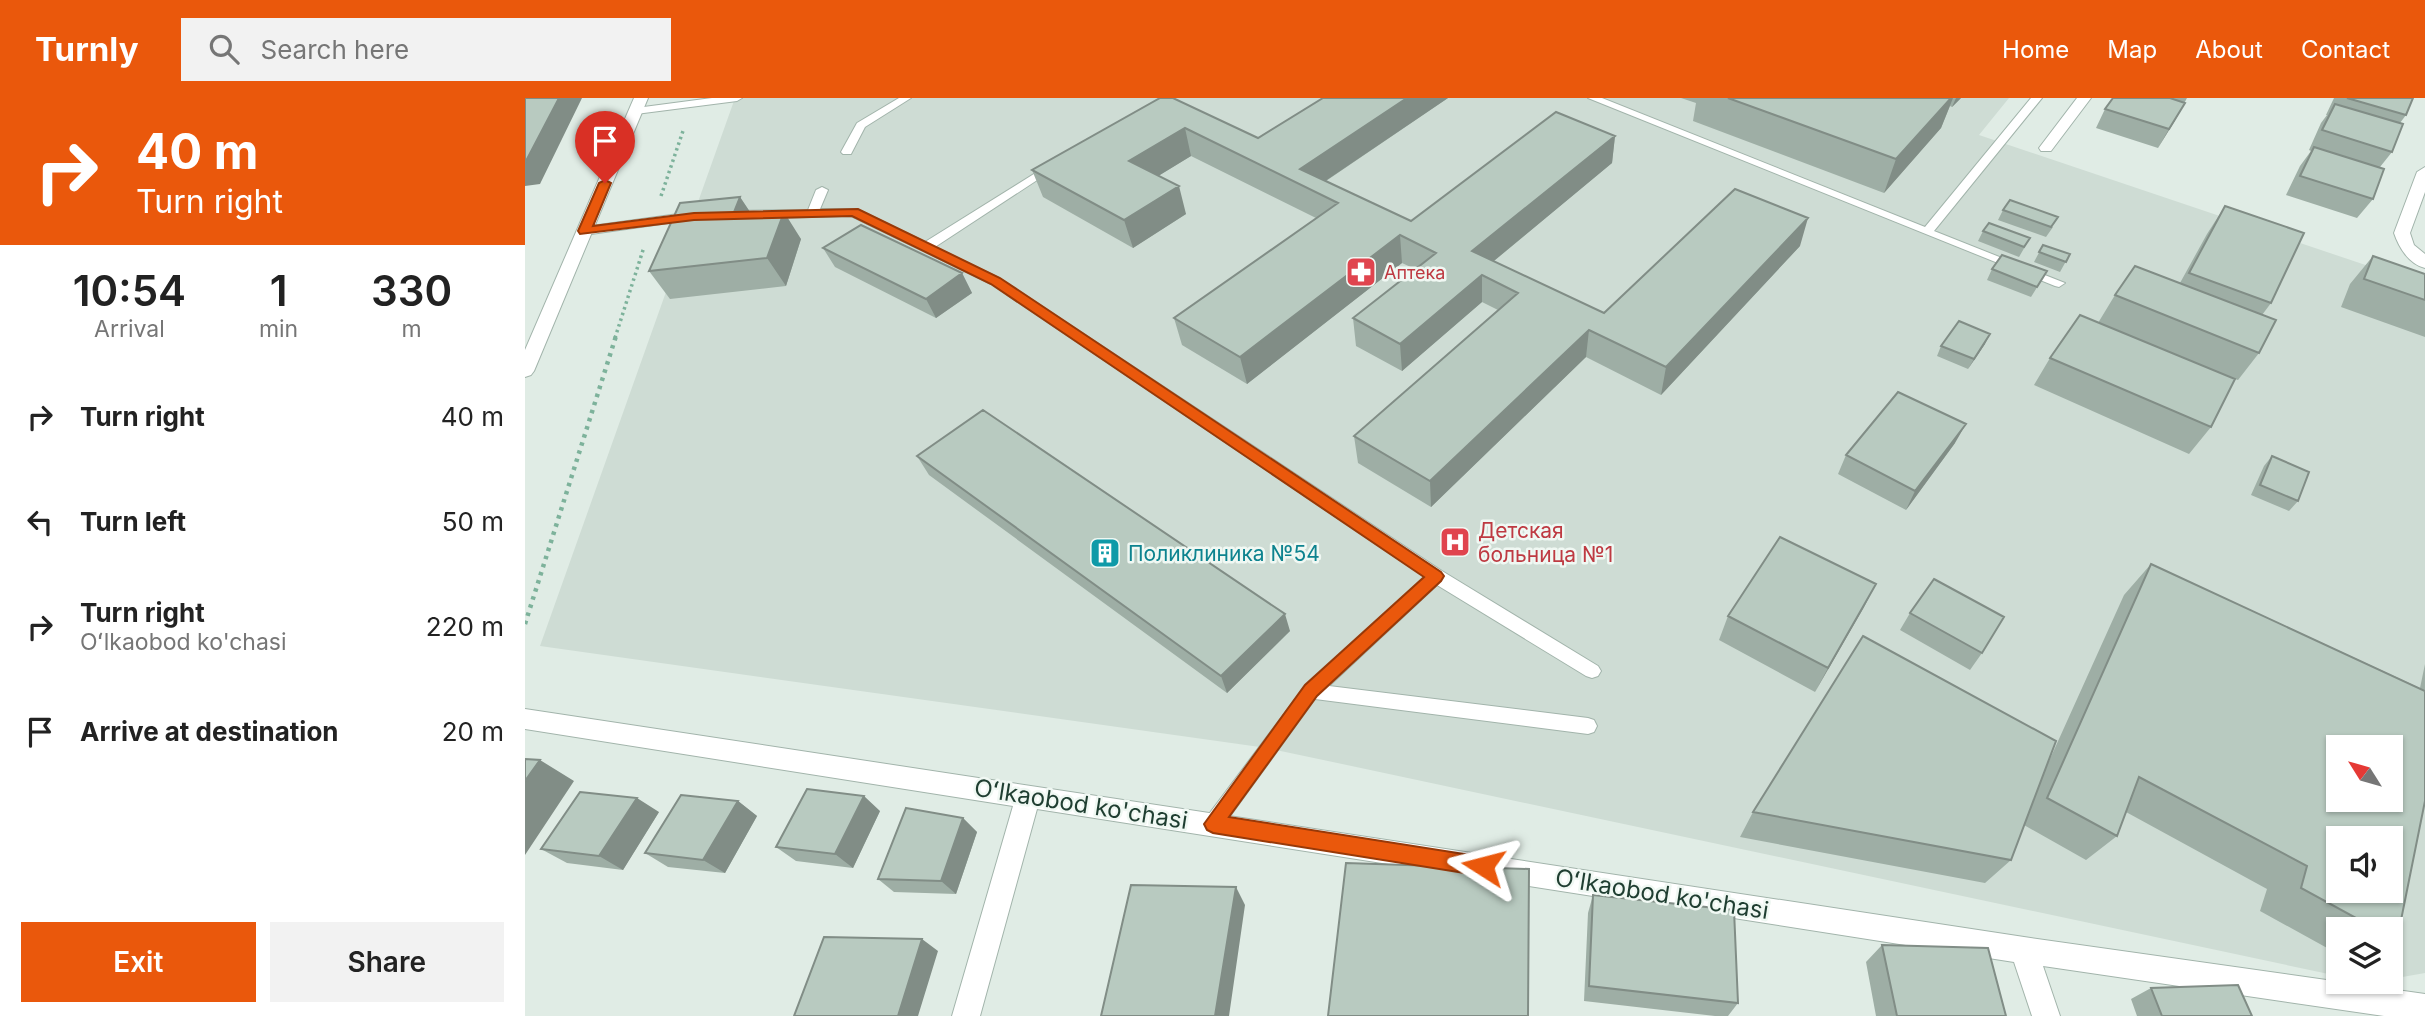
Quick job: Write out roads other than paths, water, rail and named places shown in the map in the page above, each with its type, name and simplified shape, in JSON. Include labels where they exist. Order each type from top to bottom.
[{"type":"street","points":[[2046,148],[2084,98]]},
{"type":"street","points":[[525,371],[638,104]]},
{"type":"street","points":[[2425,172],[2402,233],[2407,247],[2425,262]]},
{"type":"street","name":"Oʻlkaobod ko'chasi","points":[[525,719],[2024,950],[2425,1008]]},
{"type":"street","points":[[966,1016],[1028,796]]},
{"type":"street","points":[[2024,950],[2046,1016]]},
{"type":"lane","points":[[638,104],[692,103],[737,98]]},
{"type":"lane","points":[[847,152],[861,125],[906,98]]},
{"type":"lane","points":[[1593,98],[2059,283]]},
{"type":"lane","points":[[1927,232],[2037,98]]},
{"type":"lane","points":[[926,247],[1066,157]]},
{"type":"lane","points":[[813,213],[822,190]]},
{"type":"lane","points":[[585,231],[714,216],[853,212],[995,281],[1436,576],[1592,671]]},
{"type":"lane","points":[[1213,824],[1311,691],[1436,576]]},
{"type":"lane","points":[[1311,691],[1588,726]]},
{"type":"place","name":"Аптека","points":[[1361,272]]},
{"type":"place","name":"Детская больница №1","points":[[1455,542]]},
{"type":"place","name":"Поликлиника №54","points":[[1105,553]]}]
